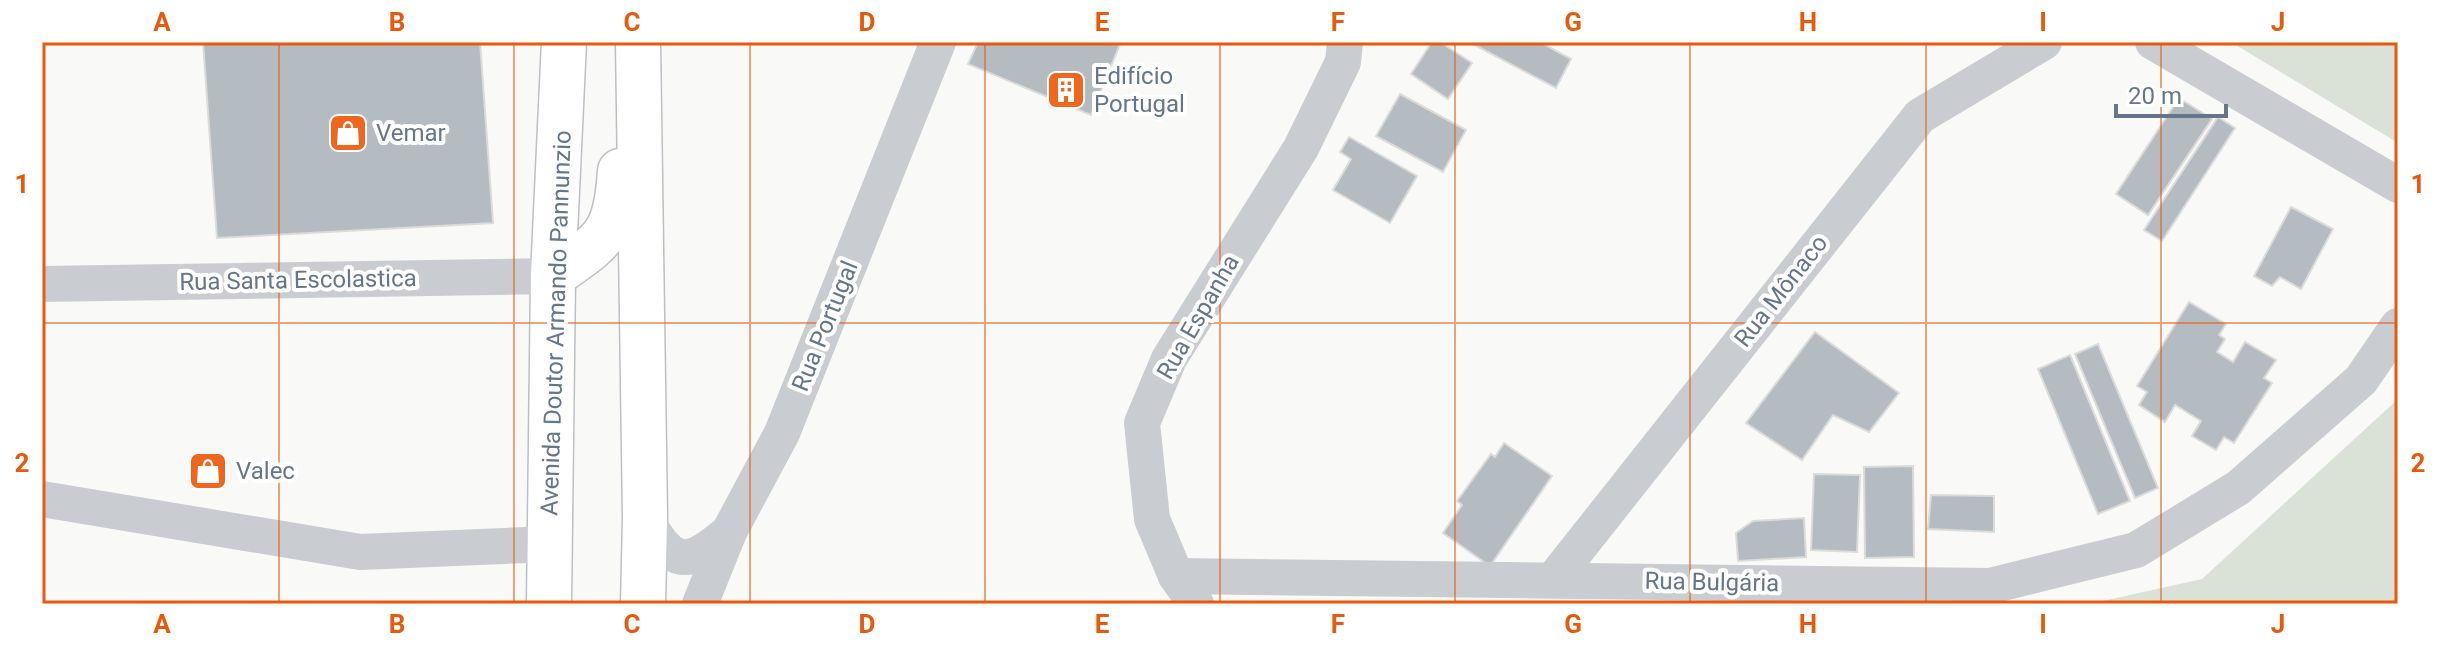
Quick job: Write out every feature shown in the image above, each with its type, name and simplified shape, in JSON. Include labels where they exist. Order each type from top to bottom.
[{"type":"main road","name":"Avenida Doutor Armando Pannunzio","points":[[549,604],[553,276],[564,42]]},
{"type":"main road","points":[[553,276],[595,245],[612,224],[619,193],[630,42]]},
{"type":"main road","points":[[638,42],[645,518],[643,604]]},
{"type":"street","name":"Rua Portugal","points":[[700,604],[729,532],[782,433],[938,42]]},
{"type":"street","name":"Rua Espanha","points":[[1186,590],[1152,519],[1142,423],[1169,359],[1301,148],[1343,62],[1345,42]]},
{"type":"street","name":"Rua Mônaco","points":[[1553,580],[1920,116],[2044,42]]},
{"type":"street","points":[[2153,42],[2398,185]]},
{"type":"street","name":"Rua Santa Escolastica","points":[[42,284],[553,276]]},
{"type":"street","name":"Rua Bulgária","points":[[1186,590],[1553,580],[1990,586],[2136,550],[2238,488],[2361,380],[2398,326]]},
{"type":"street","points":[[42,499],[360,552],[550,544]]},
{"type":"street","points":[[645,518],[660,544],[677,557],[692,557],[708,550],[729,532]]},
{"type":"shaded area","points":[[2231,42],[2398,42],[2398,143]]},
{"type":"shaded area","points":[[2398,399],[2398,604],[2089,604],[2202,579]]},
{"type":"building","name":"Vemar","points":[[203,42],[480,42],[493,223],[217,238]]},
{"type":"building","name":"Edifício Portugal","points":[[978,42],[1121,42],[1091,115],[968,64]]},
{"type":"building","points":[[1432,42],[1440,42],[1472,63],[1448,99],[1411,74]]},
{"type":"building","points":[[1469,42],[1540,42],[1571,59],[1556,88]]},
{"type":"building","points":[[1400,94],[1466,130],[1443,172],[1376,136]]},
{"type":"building","points":[[2179,98],[2212,119],[2148,215],[2116,194]]},
{"type":"building","points":[[2218,117],[2235,128],[2162,241],[2144,230]]},
{"type":"building","points":[[1349,137],[1417,176],[1390,223],[1333,190],[1351,159],[1340,152]]},
{"type":"building","points":[[2291,207],[2333,229],[2301,289],[2280,277],[2272,286],[2254,276]]},
{"type":"building","points":[[2189,302],[2226,324],[2219,335],[2225,339],[2217,352],[2233,362],[2245,342],[2276,360],[2264,378],[2272,383],[2234,443],[2224,437],[2216,450],[2192,436],[2201,421],[2175,405],[2165,422],[2139,405],[2147,392],[2137,386]]},
{"type":"building","points":[[1815,332],[1899,393],[1869,432],[1833,415],[1802,460],[1746,423]]},
{"type":"building","points":[[2098,344],[2158,488],[2135,498],[2075,354]]},
{"type":"building","points":[[2070,355],[2130,501],[2098,514],[2038,369]]},
{"type":"building","points":[[1504,443],[1552,476],[1490,566],[1443,533],[1462,505],[1457,501],[1491,454],[1495,457]]},
{"type":"building","points":[[1913,466],[1914,557],[1865,558],[1864,467]]},
{"type":"building","points":[[1814,474],[1860,475],[1857,552],[1811,550]]},
{"type":"building","points":[[1931,495],[1994,496],[1994,532],[1928,529]]},
{"type":"building","points":[[1804,518],[1806,557],[1738,561],[1736,533],[1753,521]]},
{"type":"place","name":"Edifício Portugal","points":[[1066,90]]},
{"type":"place","name":"Vemar","points":[[348,133]]},
{"type":"place","name":"Valec","points":[[208,471]]}]
